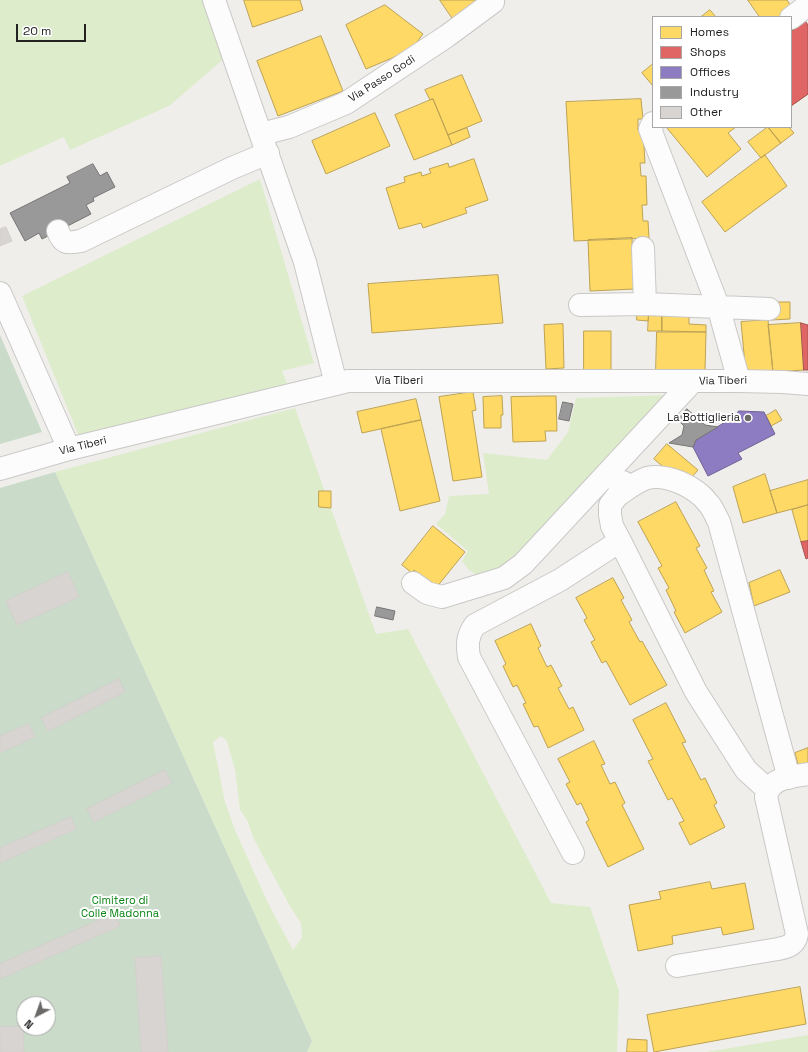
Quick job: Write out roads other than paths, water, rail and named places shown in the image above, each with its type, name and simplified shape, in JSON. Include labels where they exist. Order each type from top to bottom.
[{"type":"street","points":[[214,0],[305,262],[336,384]]},
{"type":"street","name":"Via Passo Godi","points":[[58,231],[61,239],[65,242],[72,243],[81,241],[232,168],[289,127],[346,103],[447,36],[493,2]]},
{"type":"street","points":[[792,17],[808,5]]},
{"type":"street","points":[[652,124],[650,128],[718,306],[739,381]]},
{"type":"street","points":[[643,248],[645,304]]},
{"type":"street","points":[[0,293],[69,449]]},
{"type":"street","points":[[580,305],[645,304],[769,309]]},
{"type":"street","name":"Via Tiberi","points":[[0,469],[69,449],[348,381],[739,381],[808,384]]},
{"type":"street","points":[[413,583],[427,592],[442,597],[504,578],[523,564],[540,547],[692,382]]},
{"type":"street","points":[[641,438],[618,495],[610,505],[612,526],[696,692],[746,770],[768,790]]},
{"type":"street","points":[[618,495],[647,478],[665,477],[680,483],[695,492],[712,508],[718,522],[799,776],[777,781],[768,790],[766,797],[797,934],[796,938],[788,947],[677,966]]},
{"type":"street","points":[[573,853],[469,658],[467,640],[475,625],[560,580],[620,541]]},
{"type":"place","name":"La Bottiglieria","points":[[748,418]]},
{"type":"park label","name":"Cimitero di Colle Madonna","points":[[120,907]]}]
